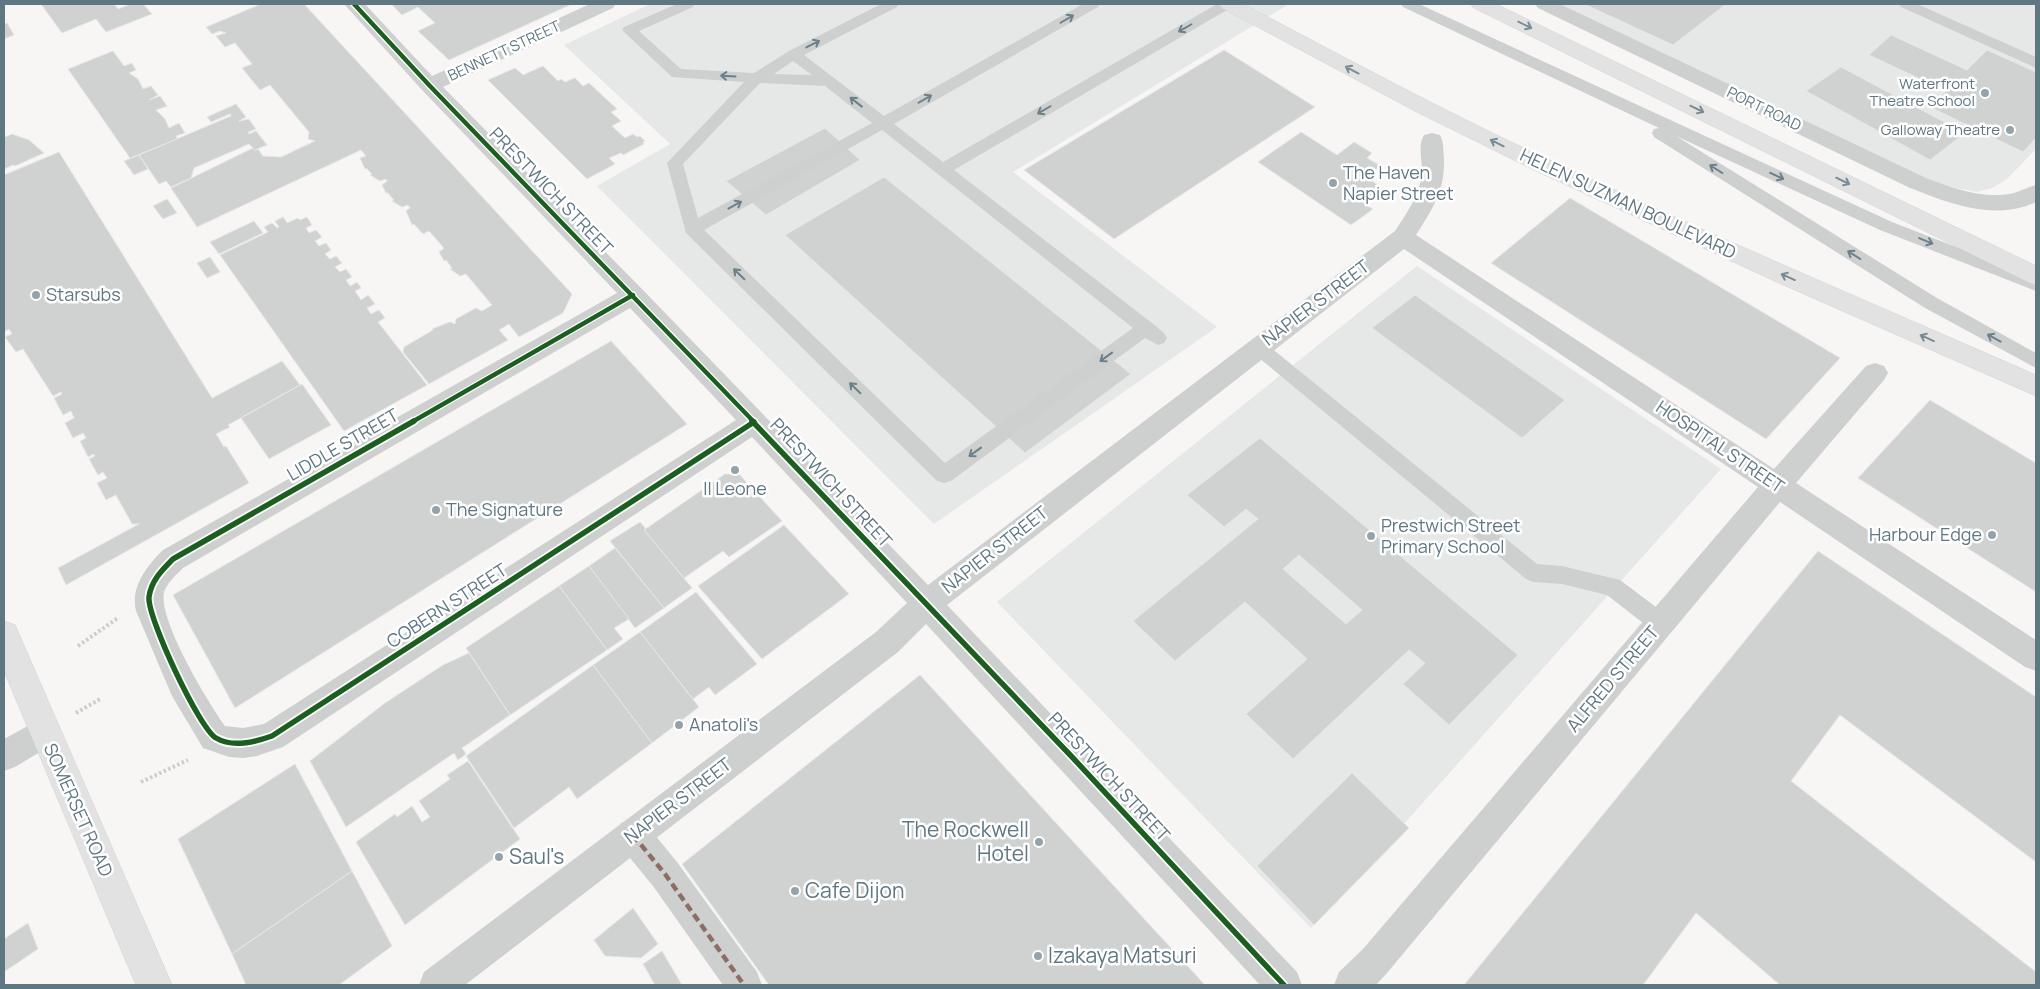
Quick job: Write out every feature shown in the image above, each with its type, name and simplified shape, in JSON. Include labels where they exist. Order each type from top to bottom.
[{"type":"main road","name":"HELEN SUZMAN BOULEVARD","points":[[1228,4],[1377,83],[1538,164],[1832,297],[2036,386]]},
{"type":"main road","points":[[1482,4],[2036,276]]},
{"type":"main road","name":"SOMERSET ROAD","points":[[4,635],[154,985]]},
{"type":"street","name":"PRESTWICH STREET","points":[[354,4],[429,85],[633,295],[1073,758],[1284,985]]},
{"type":"street","name":"BENNETT STREET","points":[[429,85],[606,4]]},
{"type":"street","name":"PORT ROAD","points":[[1545,4],[1918,183],[1950,195],[1986,203],[2015,201],[2036,192]]},
{"type":"street","name":"NAPIER STREET","points":[[437,985],[887,642],[926,604],[1403,237],[1427,198],[1433,173],[1432,140]]},
{"type":"street","name":"HOSPITAL STREET","points":[[1403,237],[2036,657]]},
{"type":"street","name":"LIDDLE STREET","points":[[149,597],[153,582],[172,559],[633,295]]},
{"type":"street","name":"ALFRED STREET","points":[[1352,985],[1777,485],[1875,374]]},
{"type":"street","name":"COBERN STREET","points":[[225,742],[241,744],[272,736],[754,422]]},
{"type":"street","points":[[149,597],[150,608],[172,668],[214,737],[225,742]]},
{"type":"street","points":[[4,756],[44,732]]},
{"type":"street","points":[[633,835],[665,874],[744,985]]},
{"type":"lane","points":[[688,4],[629,30],[677,74],[829,81]]},
{"type":"lane","points":[[794,54],[1152,333],[944,475],[692,228],[676,163],[756,78],[794,54],[892,4]]},
{"type":"lane","points":[[692,228],[883,124],[1093,4]]},
{"type":"lane","points":[[942,170],[1228,4]]},
{"type":"lane","points":[[1408,4],[1886,226],[2036,285]]},
{"type":"lane","points":[[1906,4],[2036,62]]},
{"type":"lane","points":[[1590,90],[1932,303],[2036,361]]},
{"type":"lane","points":[[1259,348],[1533,573],[1562,575],[1613,588],[1660,623]]},
{"type":"path","points":[[78,646],[149,597]]},
{"type":"path","points":[[141,782],[225,742]]},
{"type":"shaded area","points":[[650,4],[1289,4],[1013,172],[1217,327],[934,524],[597,186],[670,144],[564,45]]},
{"type":"shaded area","points":[[1560,4],[2036,4],[2036,149],[2006,180],[1992,188],[1977,192],[1950,187],[1922,177]]},
{"type":"shaded area","name":"Prestwich Street Primary School","points":[[1417,266],[1721,469],[1311,928],[997,602]]},
{"type":"building","points":[[41,4],[114,4],[118,9],[131,4],[143,4],[152,14],[106,32],[96,19],[62,33]]},
{"type":"building","points":[[261,4],[304,4],[572,294],[563,313],[519,337],[509,324],[499,330],[508,340],[429,384],[403,352],[404,347],[432,329],[450,322],[455,324],[456,319],[476,308],[482,311],[492,305],[466,274],[460,276],[450,269],[452,268],[446,260],[444,261],[439,252],[444,248],[429,231],[423,234],[414,224],[412,225],[406,211],[410,208],[408,205],[402,207],[392,201],[394,200],[386,193],[382,185],[387,181],[386,179],[380,181],[370,175],[372,174],[365,169],[360,158],[366,156],[361,150],[197,227],[171,188],[253,148],[255,150],[258,149],[263,156],[281,157],[315,141],[308,139],[309,132],[270,85],[260,90],[242,68],[252,64],[235,43],[225,47],[216,36],[226,33],[220,31],[212,34],[206,27]]},
{"type":"building","points":[[391,4],[572,4],[449,60],[418,31],[435,23],[418,7],[402,15]]},
{"type":"building","points":[[1584,4],[1726,4],[1673,45]]},
{"type":"building","points":[[7,23],[14,35],[4,39],[4,24]]},
{"type":"building","name":"Waterfront Theatre School","points":[[1891,35],[1967,70],[1987,50],[2036,72],[2036,138],[2023,152],[1930,107],[1946,91],[1869,55]]},
{"type":"building","points":[[1224,50],[1315,107],[1114,239],[1024,170]]},
{"type":"building","points":[[113,51],[124,66],[132,63],[136,70],[129,73],[138,79],[143,89],[151,86],[158,95],[149,100],[160,96],[167,106],[156,110],[165,119],[169,128],[179,123],[185,133],[176,136],[178,139],[130,158],[68,69]]},
{"type":"building","points":[[543,66],[558,81],[561,79],[565,82],[575,78],[583,86],[589,83],[617,109],[611,112],[621,121],[612,126],[625,138],[633,134],[637,137],[640,136],[645,141],[643,142],[644,144],[623,155],[621,153],[609,158],[615,164],[587,179],[488,80],[515,68],[523,75]]},
{"type":"building","points":[[1841,67],[1965,133],[1930,160],[1806,91]]},
{"type":"building","points":[[236,104],[246,117],[239,121],[249,119],[256,129],[248,132],[249,134],[256,131],[267,145],[255,150],[249,144],[194,168],[191,178],[171,187],[166,181],[159,184],[139,155],[231,116],[230,114],[211,122],[207,117]]},
{"type":"building","points":[[825,128],[860,160],[766,215],[726,181]]},
{"type":"building","name":"The Haven Napier Street","points":[[1301,132],[1337,155],[1354,142],[1372,153],[1367,158],[1381,166],[1366,177],[1385,190],[1366,205],[1373,209],[1351,225],[1258,162]]},
{"type":"building","points":[[12,134],[29,140],[44,153],[4,169],[4,135],[5,137]]},
{"type":"building","points":[[59,152],[212,398],[282,361],[300,385],[228,425],[230,427],[216,434],[224,447],[226,446],[249,483],[66,585],[58,568],[139,524],[132,524],[116,495],[106,500],[97,483],[107,478],[103,472],[98,475],[89,459],[95,456],[94,454],[88,457],[80,441],[86,438],[83,433],[73,438],[65,423],[74,418],[71,411],[63,415],[54,398],[62,394],[61,392],[53,396],[23,349],[16,352],[5,337],[12,334],[9,329],[4,332],[4,175]]},
{"type":"building","points":[[139,155],[148,169],[134,175],[124,161]]},
{"type":"building","points":[[884,177],[1131,374],[1025,453],[785,235]]},
{"type":"building","points":[[1570,198],[1840,358],[1766,439],[1491,263]]},
{"type":"building","points":[[167,199],[177,213],[163,219],[153,206]]},
{"type":"building","points":[[283,217],[287,223],[298,218],[300,220],[307,217],[312,225],[306,228],[309,233],[316,230],[322,237],[315,241],[319,246],[326,243],[331,250],[325,254],[330,259],[336,256],[342,263],[335,267],[340,272],[346,269],[352,277],[346,280],[350,286],[357,282],[361,288],[355,291],[361,300],[368,295],[375,304],[367,308],[371,314],[379,310],[385,318],[378,322],[427,385],[344,431],[220,255],[268,232],[264,227],[272,223],[277,228],[279,227],[275,221]]},
{"type":"building","points":[[254,221],[263,233],[219,254],[210,242]]},
{"type":"building","points":[[210,257],[220,272],[207,278],[197,263]]},
{"type":"building","points":[[1415,295],[1565,400],[1522,438],[1372,328]]},
{"type":"building","name":"The Signature","points":[[611,341],[687,424],[235,708],[173,595]]},
{"type":"building","points":[[302,384],[331,425],[269,459],[241,418]]},
{"type":"building","name":"Harbour Edge","points":[[1930,400],[2036,463],[2036,592],[1858,478]]},
{"type":"building","points":[[1260,438],[1518,655],[1449,725],[1403,684],[1425,663],[1409,650],[1293,759],[1246,714],[1307,659],[1245,602],[1175,661],[1133,621],[1258,519],[1246,509],[1224,527],[1187,495]],"holes":[[[1299,555],[1362,610],[1346,624],[1283,569]]]},
{"type":"building","points":[[725,474],[739,474],[782,521],[729,557],[723,551],[684,578],[644,530]]},
{"type":"building","points":[[640,522],[646,529],[644,530],[692,588],[664,608],[610,541]]},
{"type":"building","points":[[784,525],[849,594],[762,659],[698,586]]},
{"type":"building","points":[[615,548],[664,608],[635,628],[589,566]]},
{"type":"building","points":[[1818,551],[2036,697],[2036,862],[1840,715],[1791,781],[2036,972],[2036,985],[1780,985],[1696,913],[1643,985],[1464,985]]},
{"type":"building","points":[[589,566],[629,619],[614,628],[623,639],[607,650],[559,586]]},
{"type":"building","points":[[559,586],[607,650],[510,715],[466,648]]},
{"type":"building","points":[[696,592],[757,664],[715,695],[709,687],[693,699],[640,632]]},
{"type":"building","points":[[640,632],[699,707],[652,743],[593,665]]},
{"type":"building","points":[[469,653],[510,715],[462,748],[466,754],[458,760],[454,753],[346,827],[310,761],[385,703],[443,665]]},
{"type":"building","points":[[593,665],[652,743],[577,799],[569,787],[514,828],[466,756]]},
{"type":"building","points":[[920,675],[1205,985],[769,985],[682,864]]},
{"type":"building","points":[[468,761],[520,839],[405,925],[356,842],[395,814],[397,817],[412,806],[422,822],[430,817],[419,801],[450,779],[447,775]]},
{"type":"building","points":[[295,764],[352,871],[232,954],[178,839]]},
{"type":"building","points":[[1352,773],[1409,828],[1314,925],[1257,866]]},
{"type":"building","points":[[352,871],[392,946],[339,985],[246,985],[232,954]]},
{"type":"building","points":[[633,908],[658,944],[641,958],[605,956],[594,940]]},
{"type":"building","points":[[28,923],[38,949],[4,972],[4,939]]},
{"type":"building","points":[[662,951],[682,985],[655,985],[643,964]]},
{"type":"marked path","points":[[633,835],[665,874],[744,985]]},
{"type":"cycle path","points":[[354,4],[429,85],[633,295],[1073,758],[1284,985]]},
{"type":"cycle path","points":[[633,295],[173,559],[165,567],[157,577],[150,592],[149,602],[151,611],[183,686],[197,712],[214,737],[229,742],[243,743],[272,736],[754,422]]},
{"type":"place","name":"Waterfront Theatre School","points":[[1985,93]]},
{"type":"place","name":"Galloway Theatre","points":[[2010,130]]},
{"type":"place","name":"The Haven Napier Street","points":[[1333,183]]},
{"type":"place","name":"Starsubs","points":[[36,295]]},
{"type":"place","name":"Il Leone","points":[[735,470]]},
{"type":"place","name":"The Signature","points":[[436,510]]},
{"type":"place","name":"Harbour Edge","points":[[1992,535]]},
{"type":"place","name":"Prestwich Street Primary School","points":[[1371,536]]},
{"type":"place","name":"Anatoli's","points":[[679,725]]},
{"type":"place","name":"The Rockwell Hotel","points":[[1039,842]]},
{"type":"place","name":"Saul's","points":[[499,857]]},
{"type":"place","name":"Cafe Dijon","points":[[795,891]]},
{"type":"place","name":"Izakaya Matsuri","points":[[1038,956]]}]
